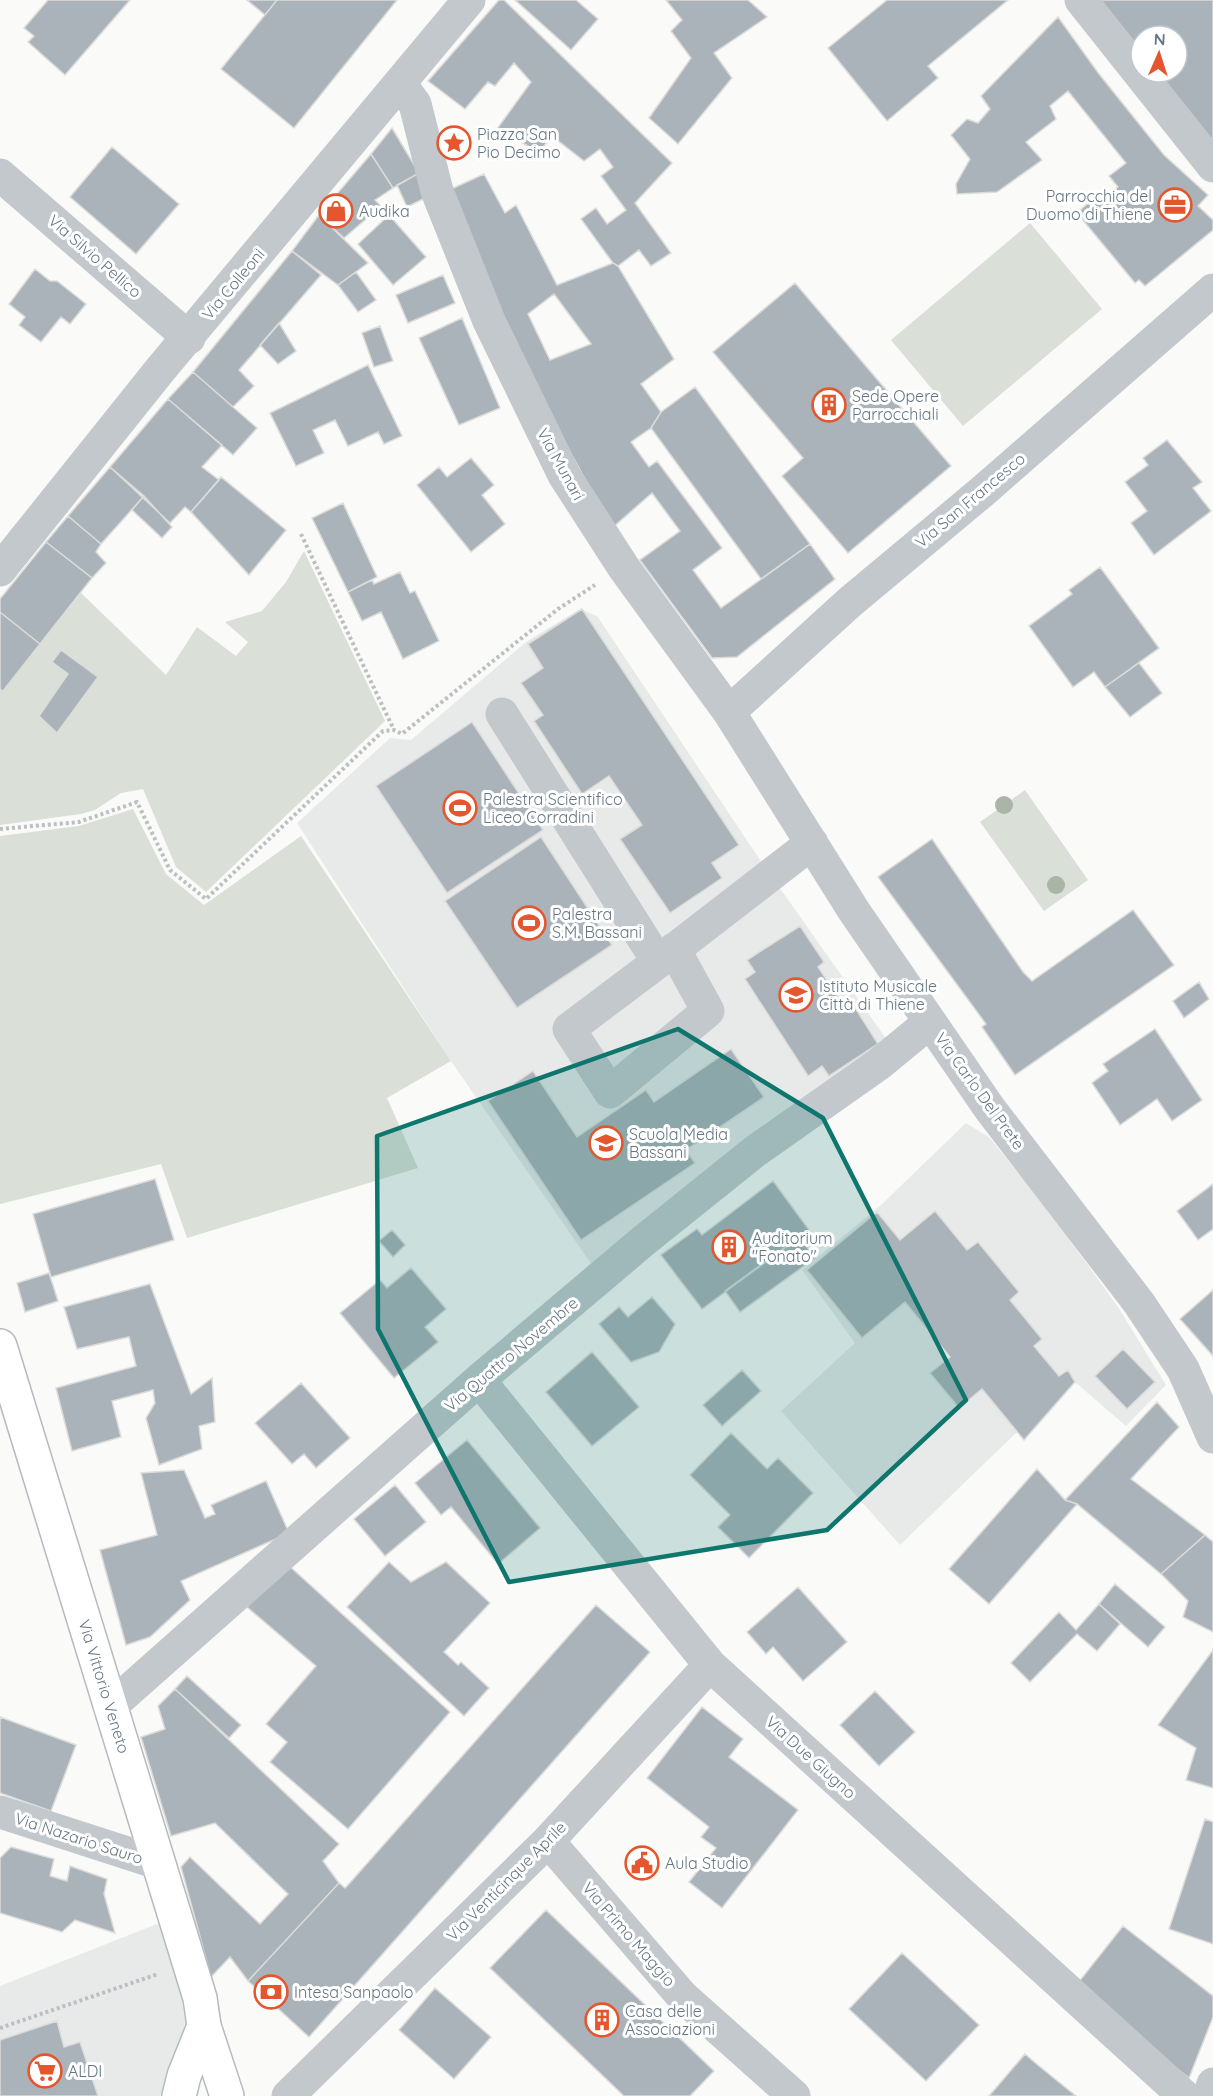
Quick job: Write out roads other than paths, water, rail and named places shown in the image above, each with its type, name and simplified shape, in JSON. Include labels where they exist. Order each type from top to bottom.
[{"type":"main road","name":"Via Vittorio Veneto","points":[[0,1346],[200,1998],[204,2026],[227,2096]]},
{"type":"main road","points":[[179,2096],[184,2076],[204,2026]]},
{"type":"street","name":"Via Colleoni","points":[[0,570],[469,0]]},
{"type":"street","points":[[1081,0],[1213,166]]},
{"type":"street","name":"Via Munari","points":[[400,84],[415,104],[437,191],[489,321],[564,475],[624,567],[729,712]]},
{"type":"street","name":"Via Silvio Pellico","points":[[0,176],[189,338]]},
{"type":"street","name":"Via San Francesco","points":[[729,712],[850,602],[983,491],[1213,290]]},
{"type":"street","name":"Via Carlo Del Prete","points":[[729,712],[812,843],[990,1109],[1139,1303],[1183,1369],[1213,1437]]},
{"type":"street","points":[[502,714],[666,956],[812,843]]},
{"type":"street","name":"Via Quattro Novembre","points":[[110,1707],[479,1380],[642,1242],[737,1166],[879,1064],[930,1022]]},
{"type":"street","name":"Via Due Giugno","points":[[479,1380],[710,1665],[1184,2096]]},
{"type":"street","name":"Via Venticinque Aprile","points":[[283,2094],[548,1841],[710,1665]]},
{"type":"street","name":"Via Nazario Sauro","points":[[0,1812],[159,1863]]},
{"type":"street","name":"Via Primo Maggio","points":[[548,1841],[682,1996],[794,2096]]},
{"type":"street","points":[[1209,2096],[1213,2084]]},
{"type":"place","name":"Piazza San Pio Decimo","points":[[454,143]]},
{"type":"place","name":"Parrocchia del Duomo di Thiene","points":[[1175,205]]},
{"type":"place","name":"Audika","points":[[336,211]]},
{"type":"place","name":"Sede Opere Parrocchiali","points":[[829,405]]},
{"type":"place","name":"Palestra Scientifico Liceo Corradini","points":[[460,808]]},
{"type":"place","name":"Palestra S.M. Bassani","points":[[529,923]]},
{"type":"place","name":"Istituto Musicale Città di Thiene","points":[[796,995]]},
{"type":"place","name":"Scuola Media Bassani","points":[[606,1143]]},
{"type":"place","name":"Auditorium \"Fonato\"","points":[[729,1247]]},
{"type":"place","name":"Aula Studio","points":[[642,1863]]},
{"type":"place","name":"Intesa Sanpaolo","points":[[271,1992]]},
{"type":"place","name":"Casa delle Associazioni","points":[[602,2020]]},
{"type":"place","name":"ALDI","points":[[45,2071]]}]
